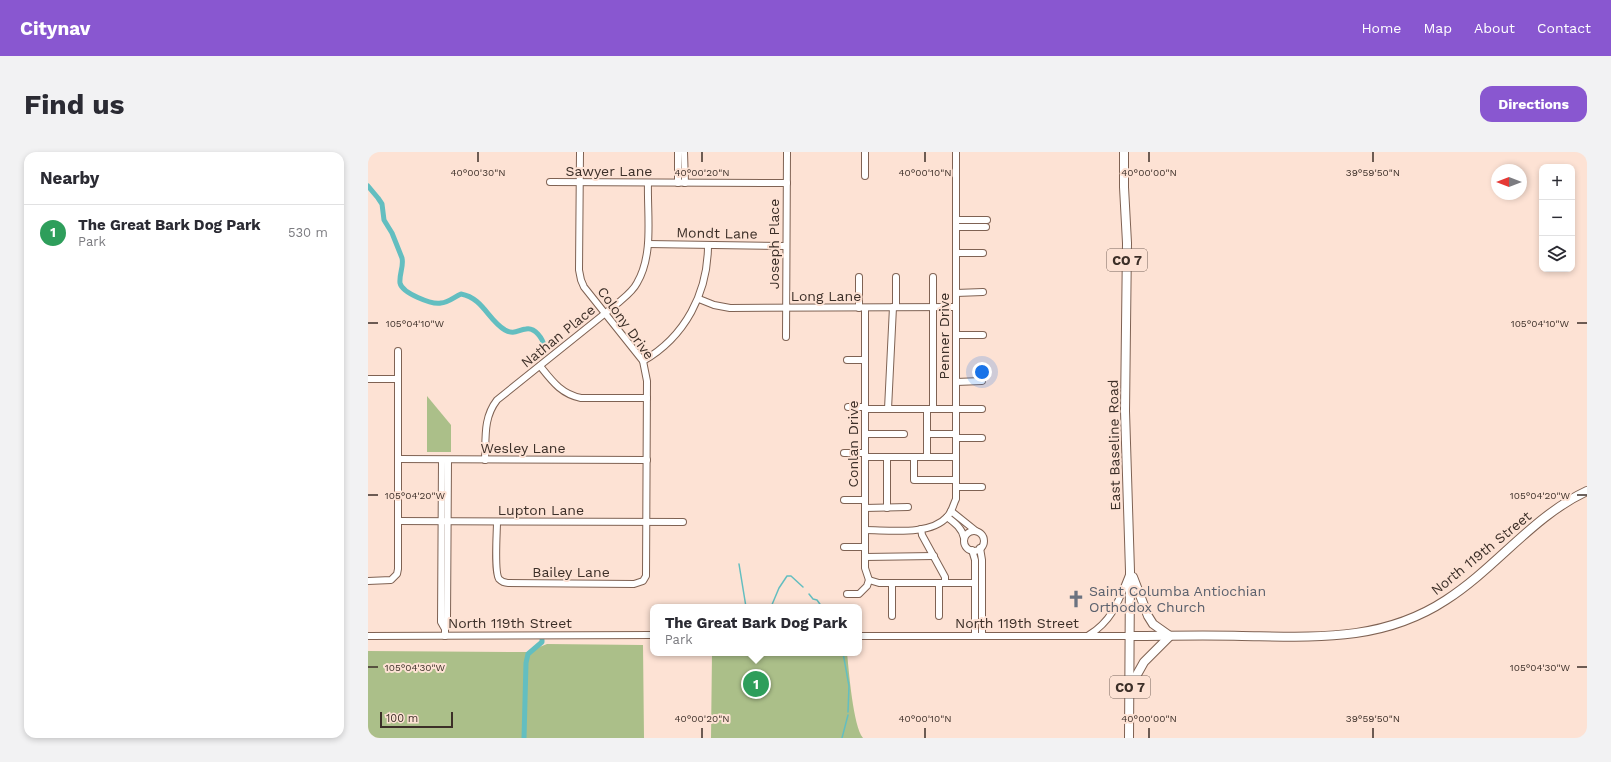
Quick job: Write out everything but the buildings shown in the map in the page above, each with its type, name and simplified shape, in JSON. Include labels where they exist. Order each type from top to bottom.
[{"type":"main road","name":"East Baseline Road","points":[[1124,152],[1127,243],[1126,438],[1130,571],[1129,738]]},
{"type":"main road","name":"North 119th Street","points":[[1130,636],[1342,635],[1378,629],[1407,620],[1437,606],[1456,593],[1554,511],[1587,491]]},
{"type":"main road","points":[[1130,571],[1148,616],[1153,624],[1170,636],[1144,662],[1130,688]]},
{"type":"street","name":"Colony Drive","points":[[580,152],[579,270],[581,280],[584,287],[643,361],[647,381],[646,576],[643,581]]},
{"type":"street","points":[[678,152],[678,183]]},
{"type":"street","points":[[684,152],[685,183]]},
{"type":"street","name":"Joseph Place","points":[[786,336],[787,152]]},
{"type":"street","points":[[865,152],[865,176]]},
{"type":"street","name":"Penner Drive","points":[[947,517],[956,499],[956,152]]},
{"type":"street","name":"Sawyer Lane","points":[[550,182],[787,184]]},
{"type":"street","name":"Nathan Place","points":[[485,460],[486,421],[492,406],[497,400],[605,314],[629,294],[637,284],[643,272],[648,244],[648,183]]},
{"type":"street","points":[[956,220],[986,220]]},
{"type":"street","points":[[956,227],[986,227]]},
{"type":"street","name":"Mondt Lane","points":[[648,244],[786,246]]},
{"type":"street","points":[[643,361],[665,344],[676,333],[699,299],[707,264],[708,245]]},
{"type":"street","points":[[956,252],[983,252]]},
{"type":"street","name":"Conlan Drive","points":[[859,277],[865,360],[865,557],[866,574],[869,580]]},
{"type":"street","points":[[888,409],[896,277]]},
{"type":"street","points":[[927,457],[927,434],[930,409],[933,277]]},
{"type":"street","points":[[956,293],[983,292]]},
{"type":"street","name":"Long Lane","points":[[699,299],[714,305],[730,308],[956,307]]},
{"type":"street","points":[[956,335],[983,335]]},
{"type":"street","points":[[368,581],[391,580],[397,574],[398,351]]},
{"type":"street","points":[[847,360],[865,360]]},
{"type":"street","points":[[540,366],[566,394],[580,398],[647,398]]},
{"type":"street","points":[[368,379],[398,379]]},
{"type":"street","points":[[956,382],[982,381]]},
{"type":"street","points":[[848,407],[888,409],[982,409]]},
{"type":"street","points":[[865,434],[904,434]]},
{"type":"street","points":[[927,434],[982,438]]},
{"type":"street","points":[[844,453],[887,457],[956,457]]},
{"type":"street","points":[[887,457],[887,508]]},
{"type":"street","points":[[914,457],[914,480],[956,480]]},
{"type":"street","name":"Wesley Lane","points":[[398,459],[647,460]]},
{"type":"street","points":[[445,460],[441,622],[445,629],[445,636]]},
{"type":"street","points":[[956,487],[982,487]]},
{"type":"street","points":[[844,500],[865,500]]},
{"type":"street","points":[[865,508],[908,507]]},
{"type":"street","points":[[951,511],[982,537],[983,543],[980,548],[982,560],[982,636]]},
{"type":"street","points":[[865,530],[921,529],[933,526],[947,517],[959,527],[963,533],[967,547],[972,550],[975,560],[975,636]]},
{"type":"street","name":"Lupton Lane","points":[[398,521],[683,522]]},
{"type":"street","name":"Bailey Lane","points":[[497,522],[496,570],[499,579],[503,582],[634,584],[643,581]]},
{"type":"street","points":[[921,529],[922,535],[945,576],[942,583],[939,616]]},
{"type":"street","points":[[964,539],[967,533],[976,531]]},
{"type":"street","points":[[844,547],[865,547]]},
{"type":"street","points":[[972,550],[980,548]]},
{"type":"street","points":[[865,557],[934,556]]},
{"type":"street","points":[[1088,636],[1104,624],[1116,607],[1130,571]]},
{"type":"street","points":[[847,594],[859,594],[867,586],[869,580],[874,582],[892,583],[975,583]]},
{"type":"street","points":[[892,583],[892,616]]},
{"type":"street","name":"North 119th Street","points":[[368,636],[650,635]]},
{"type":"street","name":"North 119th Street","points":[[862,636],[1130,636]]},
{"type":"green space","points":[[427,396],[451,425],[451,452],[427,452]]},
{"type":"green space","points":[[547,644],[643,645],[644,738],[368,738],[368,651],[527,652]]},
{"type":"green space","points":[[712,656],[847,656],[854,711],[863,738],[711,738]]},
{"type":"waterway","points":[[368,186],[382,204],[384,220],[392,233],[402,258],[400,283],[406,291],[418,298],[437,303],[444,303],[461,294],[469,296],[475,300],[499,326],[505,330],[513,332],[526,329],[532,330],[540,337],[544,346]]},
{"type":"waterway","points":[[739,564],[746,604]]},
{"type":"waterway","points":[[772,604],[779,588],[787,576],[791,576],[803,587]]},
{"type":"waterway","points":[[809,594],[820,604]]},
{"type":"waterway","points":[[524,738],[526,663],[528,654],[542,642],[542,640]]},
{"type":"waterway","points":[[844,656],[849,686],[848,712]]},
{"type":"waterway","points":[[842,738],[848,715]]},
{"type":"place","name":"Saint Columba Antiochian Orthodox Church","points":[[1076,599]]},
{"type":"place","name":"The Great Bark Dog Park","points":[[756,684]]}]
